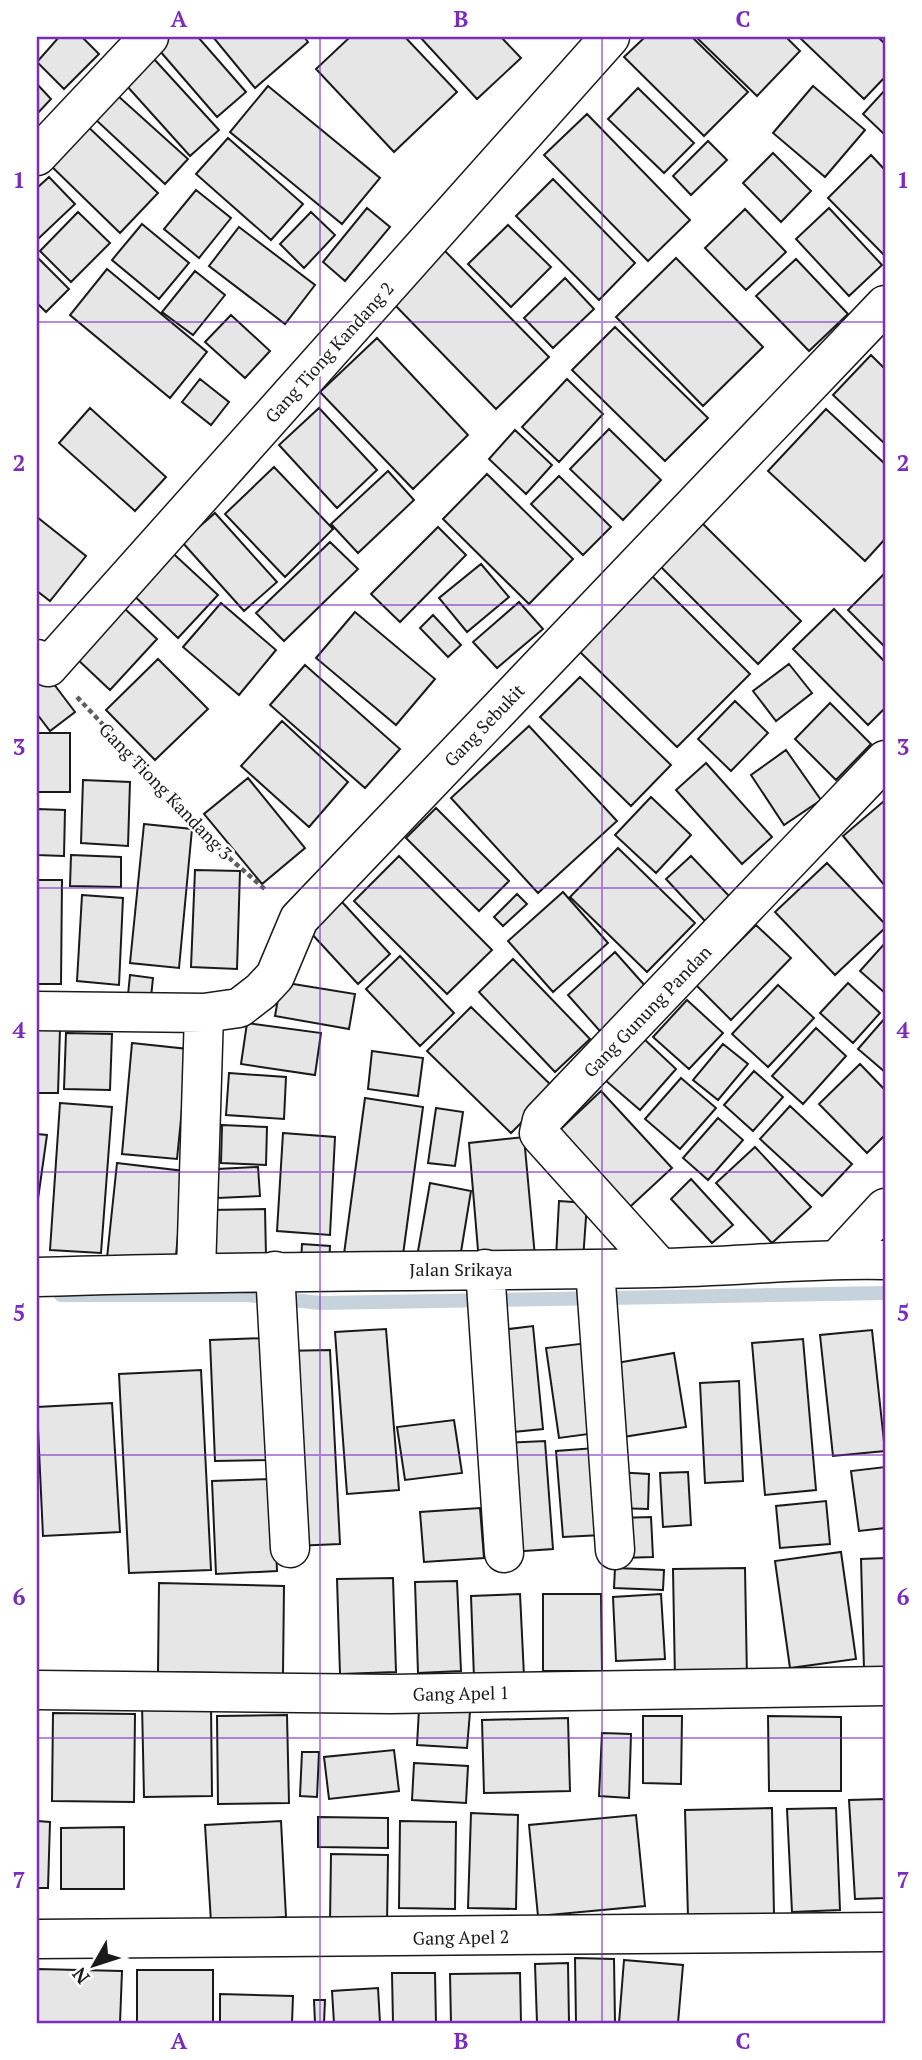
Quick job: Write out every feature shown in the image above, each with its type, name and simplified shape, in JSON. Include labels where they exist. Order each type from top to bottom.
[{"type":"street","points":[[37,156],[149,37]]},
{"type":"street","name":"Gang Tiong Kandang 2","points":[[42,663],[610,37]]},
{"type":"street","name":"Gang Sebukit","points":[[37,1011],[204,1013],[239,1007],[261,991],[275,976],[299,919],[885,305]]},
{"type":"street","name":"Gang Gunung Pandan","points":[[660,1268],[542,1137],[539,1133],[542,1120],[885,760]]},
{"type":"street","points":[[196,1272],[204,1013]]},
{"type":"street","points":[[838,1259],[885,1208]]},
{"type":"street","name":"Jalan Srikaya","points":[[37,1277],[196,1272],[660,1268],[838,1259],[885,1260]]},
{"type":"street","points":[[485,1269],[504,1553]]},
{"type":"street","points":[[595,1269],[615,1550]]},
{"type":"street","points":[[275,1271],[290,1548]]},
{"type":"street","name":"Gang Apel 1","points":[[37,1690],[391,1694],[885,1686]]},
{"type":"street","name":"Gang Apel 2","points":[[37,1939],[885,1932]]},
{"type":"path","name":"Gang Tiong Kandang 3","points":[[42,663],[227,856],[299,919]]},
{"type":"building","points":[[59,37],[82,37],[99,54],[64,89],[37,62]]},
{"type":"building","points":[[160,37],[198,37],[246,92],[217,117],[153,43]]},
{"type":"building","points":[[213,37],[304,37],[308,42],[255,88]]},
{"type":"building","points":[[350,37],[405,37],[457,92],[394,152],[316,69]]},
{"type":"building","points":[[420,37],[501,37],[521,58],[477,99]]},
{"type":"building","points":[[645,37],[692,37],[748,92],[704,136],[624,57]]},
{"type":"building","points":[[696,37],[786,37],[800,51],[757,96]]},
{"type":"building","points":[[799,37],[878,37],[885,44],[885,77],[864,99]]},
{"type":"building","points":[[154,59],[219,130],[190,156],[126,85]]},
{"type":"building","points":[[37,84],[51,99],[37,114]]},
{"type":"building","points":[[268,86],[380,178],[342,224],[230,132]]},
{"type":"building","points":[[813,86],[865,130],[825,177],[773,133]]},
{"type":"building","points":[[638,88],[694,143],[664,173],[608,119]]},
{"type":"building","points":[[885,90],[885,135],[863,114]]},
{"type":"building","points":[[117,95],[188,159],[165,184],[95,119]]},
{"type":"building","points":[[587,114],[690,220],[648,261],[544,155]]},
{"type":"building","points":[[83,122],[158,193],[120,233],[46,161]]},
{"type":"building","points":[[228,138],[303,204],[271,240],[196,174]]},
{"type":"building","points":[[708,141],[727,160],[691,195],[673,176]]},
{"type":"building","points":[[773,153],[811,191],[781,222],[743,183]]},
{"type":"building","points":[[871,155],[885,170],[885,256],[828,198]]},
{"type":"building","points":[[49,177],[75,204],[38,239],[37,188]]},
{"type":"building","points":[[553,179],[635,263],[599,300],[516,216]]},
{"type":"building","points":[[196,190],[231,218],[199,258],[164,229]]},
{"type":"building","points":[[367,208],[390,227],[345,281],[323,262]]},
{"type":"building","points":[[829,208],[882,265],[849,296],[796,239]]},
{"type":"building","points":[[745,209],[786,252],[746,290],[705,248]]},
{"type":"building","points":[[78,212],[110,243],[71,282],[40,251]]},
{"type":"building","points":[[311,212],[335,235],[304,268],[280,244]]},
{"type":"building","points":[[142,224],[189,263],[159,299],[112,260]]},
{"type":"building","points":[[508,225],[551,267],[511,307],[468,264]]},
{"type":"building","points":[[239,227],[315,285],[285,324],[209,266]]},
{"type":"building","points":[[443,249],[549,357],[496,409],[391,301]]},
{"type":"building","points":[[37,257],[69,289],[46,312],[37,303]]},
{"type":"building","points":[[676,258],[763,347],[703,406],[616,317]]},
{"type":"building","points":[[796,259],[848,314],[809,351],[756,296]]},
{"type":"building","points":[[107,269],[207,352],[170,398],[70,315]]},
{"type":"building","points":[[195,271],[225,295],[193,335],[162,312]]},
{"type":"building","points":[[565,278],[594,309],[553,348],[524,318]]},
{"type":"building","points":[[231,315],[270,351],[245,378],[205,342]]},
{"type":"building","points":[[615,327],[708,418],[665,461],[572,370]]},
{"type":"building","points":[[377,338],[468,435],[413,489],[320,392]]},
{"type":"building","points":[[871,355],[885,369],[885,444],[833,395]]},
{"type":"building","points":[[200,379],[229,402],[211,425],[182,402]]},
{"type":"building","points":[[567,379],[603,414],[559,462],[522,427]]},
{"type":"building","points":[[90,408],[166,477],[135,511],[59,443]]},
{"type":"building","points":[[319,408],[377,470],[337,508],[279,445]]},
{"type":"building","points":[[826,409],[885,464],[885,539],[865,561],[768,471]]},
{"type":"building","points":[[609,429],[661,480],[623,520],[570,469]]},
{"type":"building","points":[[515,430],[552,465],[526,494],[489,459]]},
{"type":"building","points":[[274,467],[333,529],[285,577],[225,514]]},
{"type":"building","points":[[388,471],[414,500],[358,553],[331,524]]},
{"type":"building","points":[[487,474],[573,559],[529,604],[443,519]]},
{"type":"building","points":[[559,476],[611,527],[583,555],[531,504]]},
{"type":"building","points":[[215,513],[277,582],[244,611],[182,542]]},
{"type":"building","points":[[37,517],[86,556],[50,601],[37,591]]},
{"type":"building","points":[[701,522],[801,621],[758,664],[659,565]]},
{"type":"building","points":[[438,527],[466,555],[400,622],[371,594]]},
{"type":"building","points":[[330,542],[358,569],[284,641],[256,613]]},
{"type":"building","points":[[164,545],[218,595],[178,638],[125,587]]},
{"type":"building","points":[[481,564],[509,597],[467,632],[439,598]]},
{"type":"building","points":[[883,575],[885,577],[885,647],[848,610]]},
{"type":"building","points":[[652,576],[750,674],[677,747],[579,651]]},
{"type":"building","points":[[519,602],[543,629],[497,668],[473,642]]},
{"type":"building","points":[[221,603],[276,650],[239,695],[183,647]]},
{"type":"building","points":[[124,608],[157,639],[110,690],[76,658]]},
{"type":"building","points":[[834,609],[885,662],[885,708],[868,725],[793,649]]},
{"type":"building","points":[[355,612],[435,679],[396,725],[316,658]]},
{"type":"building","points":[[433,615],[461,645],[448,657],[420,628]]},
{"type":"building","points":[[158,659],[208,709],[155,760],[106,710]]},
{"type":"building","points":[[789,664],[812,693],[776,721],[753,691]]},
{"type":"building","points":[[305,665],[400,749],[365,788],[270,705]]},
{"type":"building","points":[[47,675],[75,712],[50,731],[37,714],[37,683]]},
{"type":"building","points":[[580,677],[671,765],[631,806],[540,717]]},
{"type":"building","points":[[735,701],[768,733],[731,771],[698,739]]},
{"type":"building","points":[[830,703],[871,744],[836,780],[795,739]]},
{"type":"building","points":[[282,721],[348,782],[309,827],[241,766]]},
{"type":"building","points":[[529,726],[617,821],[538,893],[451,798]]},
{"type":"building","points":[[37,733],[70,733],[70,792],[37,792]]},
{"type":"building","points":[[786,750],[821,800],[784,825],[751,775]]},
{"type":"building","points":[[706,763],[772,837],[742,864],[676,790]]},
{"type":"building","points":[[248,778],[305,848],[262,884],[204,814]]},
{"type":"building","points":[[83,780],[130,782],[128,846],[81,843]]},
{"type":"building","points":[[651,797],[691,835],[656,873],[615,835]]},
{"type":"building","points":[[884,801],[885,803],[885,886],[843,836]]},
{"type":"building","points":[[436,808],[509,881],[479,911],[406,838]]},
{"type":"building","points":[[37,809],[65,810],[64,856],[37,855]]},
{"type":"building","points":[[144,824],[192,829],[179,968],[130,963]]},
{"type":"building","points":[[618,848],[695,923],[647,972],[570,897]]},
{"type":"building","points":[[71,855],[121,857],[121,887],[70,886]]},
{"type":"building","points":[[399,856],[492,950],[447,994],[354,901]]},
{"type":"building","points":[[691,856],[730,897],[705,921],[666,879]]},
{"type":"building","points":[[827,863],[885,924],[885,928],[835,975],[775,912]]},
{"type":"building","points":[[195,870],[240,871],[237,969],[191,967]]},
{"type":"building","points":[[37,880],[62,880],[61,984],[37,984]]},
{"type":"building","points":[[563,892],[608,943],[553,992],[508,941]]},
{"type":"building","points":[[517,894],[527,904],[503,926],[494,917]]},
{"type":"building","points":[[82,895],[123,898],[119,985],[77,981]]},
{"type":"building","points":[[342,902],[390,954],[358,984],[310,932]]},
{"type":"building","points":[[756,925],[791,958],[731,1020],[696,985]]},
{"type":"building","points":[[885,943],[885,993],[860,971]]},
{"type":"building","points":[[615,952],[655,997],[607,1039],[568,995]]},
{"type":"building","points":[[400,956],[454,1013],[420,1046],[366,989]]},
{"type":"building","points":[[513,959],[590,1039],[555,1072],[479,992]]},
{"type":"building","points":[[130,975],[153,978],[151,997],[128,995]]},
{"type":"building","points":[[281,982],[355,994],[349,1029],[275,1016]]},
{"type":"building","points":[[848,983],[880,1013],[853,1043],[820,1013]]},
{"type":"building","points":[[778,985],[814,1018],[768,1067],[732,1034]]},
{"type":"building","points":[[687,1000],[723,1033],[689,1069],[653,1037]]},
{"type":"building","points":[[471,1007],[555,1089],[511,1133],[427,1051]]},
{"type":"building","points":[[885,1018],[885,1072],[858,1049]]},
{"type":"building","points":[[247,1023],[321,1033],[315,1075],[241,1064]]},
{"type":"building","points":[[816,1028],[846,1056],[803,1104],[772,1076]]},
{"type":"building","points":[[37,1029],[60,1029],[58,1093],[37,1093]]},
{"type":"building","points":[[66,1033],[112,1034],[110,1090],[64,1089]]},
{"type":"building","points":[[643,1038],[676,1069],[640,1110],[605,1080]]},
{"type":"building","points":[[132,1043],[188,1049],[177,1159],[122,1154]]},
{"type":"building","points":[[723,1044],[748,1064],[718,1100],[693,1080]]},
{"type":"building","points":[[372,1051],[423,1058],[418,1096],[368,1089]]},
{"type":"building","points":[[860,1064],[885,1090],[885,1135],[867,1153],[819,1104]]},
{"type":"building","points":[[754,1071],[783,1097],[753,1131],[724,1105]]},
{"type":"building","points":[[229,1073],[286,1077],[284,1119],[226,1115]]},
{"type":"building","points":[[681,1078],[716,1108],[680,1149],[645,1119]]},
{"type":"building","points":[[601,1091],[672,1168],[619,1217],[548,1141]]},
{"type":"building","points":[[365,1098],[423,1107],[402,1262],[344,1254]]},
{"type":"building","points":[[60,1103],[112,1107],[101,1253],[50,1250]]},
{"type":"building","points":[[790,1106],[852,1164],[822,1196],[760,1139]]},
{"type":"building","points":[[436,1108],[463,1112],[455,1166],[428,1163]]},
{"type":"building","points":[[718,1118],[743,1140],[708,1180],[683,1158]]},
{"type":"building","points":[[222,1125],[267,1127],[266,1165],[221,1163]]},
{"type":"building","points":[[283,1133],[335,1137],[330,1235],[277,1231]]},
{"type":"building","points":[[37,1134],[47,1135],[37,1206]]},
{"type":"building","points":[[524,1137],[535,1257],[479,1262],[469,1143]]},
{"type":"building","points":[[755,1147],[811,1207],[772,1243],[716,1183]]},
{"type":"building","points":[[117,1163],[184,1171],[175,1266],[107,1258]]},
{"type":"building","points":[[258,1167],[260,1196],[218,1198],[217,1169]]},
{"type":"building","points":[[691,1179],[733,1225],[712,1243],[671,1199]]},
{"type":"building","points":[[430,1183],[471,1191],[459,1264],[417,1257]]},
{"type":"building","points":[[559,1201],[587,1203],[583,1260],[556,1258]]},
{"type":"building","points":[[265,1209],[266,1256],[210,1256],[209,1210]]},
{"type":"building","points":[[302,1244],[330,1246],[329,1266],[301,1263]]},
{"type":"building","points":[[533,1326],[543,1429],[502,1433],[493,1331]]},
{"type":"building","points":[[386,1329],[399,1490],[347,1494],[335,1332]]},
{"type":"building","points":[[872,1330],[885,1451],[833,1456],[820,1335]]},
{"type":"building","points":[[265,1338],[269,1460],[215,1461],[210,1340]]},
{"type":"building","points":[[803,1339],[816,1490],[765,1495],[752,1343]]},
{"type":"building","points":[[596,1342],[604,1432],[559,1438],[546,1348]]},
{"type":"building","points":[[330,1350],[340,1544],[293,1546],[282,1351]]},
{"type":"building","points":[[674,1353],[686,1427],[617,1438],[605,1365]]},
{"type":"building","points":[[201,1370],[211,1570],[129,1573],[119,1374]]},
{"type":"building","points":[[739,1381],[743,1481],[705,1483],[700,1383]]},
{"type":"building","points":[[112,1403],[120,1532],[43,1536],[37,1407]]},
{"type":"building","points":[[454,1420],[462,1473],[405,1480],[397,1427]]},
{"type":"building","points":[[545,1441],[553,1549],[510,1552],[502,1443]]},
{"type":"building","points":[[595,1448],[602,1535],[563,1537],[556,1451]]},
{"type":"building","points":[[885,1467],[885,1528],[859,1531],[851,1471]]},
{"type":"building","points":[[615,1472],[649,1474],[648,1509],[614,1508]]},
{"type":"building","points":[[688,1472],[691,1525],[663,1527],[660,1473]]},
{"type":"building","points":[[273,1479],[277,1571],[216,1574],[212,1481]]},
{"type":"building","points":[[826,1501],[830,1544],[780,1548],[776,1506]]},
{"type":"building","points":[[480,1508],[484,1558],[424,1562],[420,1512]]},
{"type":"building","points":[[651,1517],[653,1557],[621,1558],[618,1518]]},
{"type":"building","points":[[841,1552],[856,1659],[790,1668],[775,1561]]},
{"type":"building","points":[[885,1558],[885,1668],[864,1669],[861,1559]]},
{"type":"building","points":[[615,1568],[664,1570],[663,1590],[614,1588]]},
{"type":"building","points":[[745,1568],[747,1679],[675,1680],[673,1569]]},
{"type":"building","points":[[393,1578],[396,1672],[340,1674],[337,1579]]},
{"type":"building","points":[[457,1581],[461,1671],[418,1673],[415,1582]]},
{"type":"building","points":[[159,1583],[284,1586],[283,1674],[158,1672]]},
{"type":"building","points":[[520,1594],[524,1676],[474,1678],[471,1596]]},
{"type":"building","points":[[543,1594],[601,1594],[602,1671],[543,1671]]},
{"type":"building","points":[[661,1594],[665,1659],[616,1661],[613,1597]]},
{"type":"building","points":[[142,1704],[211,1704],[212,1796],[144,1797]]},
{"type":"building","points":[[419,1709],[470,1712],[467,1748],[417,1745]]},
{"type":"building","points":[[53,1713],[135,1714],[134,1802],[52,1801]]},
{"type":"building","points":[[287,1715],[289,1803],[218,1804],[217,1716]]},
{"type":"building","points":[[643,1716],[682,1716],[681,1784],[643,1783]]},
{"type":"building","points":[[768,1716],[841,1717],[841,1791],[769,1791]]},
{"type":"building","points":[[568,1718],[570,1791],[484,1793],[482,1720]]},
{"type":"building","points":[[602,1733],[631,1734],[629,1798],[599,1796]]},
{"type":"building","points":[[394,1750],[399,1791],[329,1799],[324,1757]]},
{"type":"building","points":[[302,1752],[319,1752],[317,1797],[300,1796]]},
{"type":"building","points":[[414,1763],[468,1766],[466,1803],[412,1800]]},
{"type":"building","points":[[885,1799],[885,1898],[855,1899],[849,1800]]},
{"type":"building","points":[[772,1808],[774,1915],[688,1917],[685,1810]]},
{"type":"building","points":[[836,1808],[840,1910],[792,1912],[787,1809]]},
{"type":"building","points":[[471,1813],[518,1815],[516,1909],[468,1908]]},
{"type":"building","points":[[636,1815],[645,1906],[538,1916],[529,1825]]},
{"type":"building","points":[[318,1817],[388,1818],[388,1848],[318,1847]]},
{"type":"building","points":[[37,1821],[50,1822],[48,1888],[37,1888]]},
{"type":"building","points":[[281,1821],[286,1917],[211,1922],[205,1825]]},
{"type":"building","points":[[400,1821],[456,1822],[455,1909],[399,1908]]},
{"type":"building","points":[[124,1827],[124,1889],[61,1889],[61,1828]]},
{"type":"building","points":[[331,1854],[388,1855],[387,1924],[330,1923]]},
{"type":"building","points":[[575,1958],[614,1959],[615,2023],[576,2023]]},
{"type":"building","points":[[624,1960],[683,1965],[678,2023],[619,2023]]},
{"type":"building","points":[[568,1963],[569,2023],[537,2023],[535,1964]]},
{"type":"building","points":[[37,1969],[122,1971],[120,2023],[37,2023]]},
{"type":"building","points":[[137,1970],[213,1970],[213,2023],[137,2023]]},
{"type":"building","points":[[392,1973],[435,1973],[436,2023],[393,2023]]},
{"type":"building","points":[[520,1973],[521,2023],[451,2023],[450,1974]]},
{"type":"building","points":[[378,1988],[380,2023],[334,2023],[332,1991]]},
{"type":"building","points":[[220,1994],[293,1996],[292,2023],[220,2023]]},
{"type":"building","points":[[314,2000],[325,2000],[324,2023],[315,2023]]},
{"type":"waterway","points":[[61,1295],[248,1295],[320,1303],[885,1293]]}]
